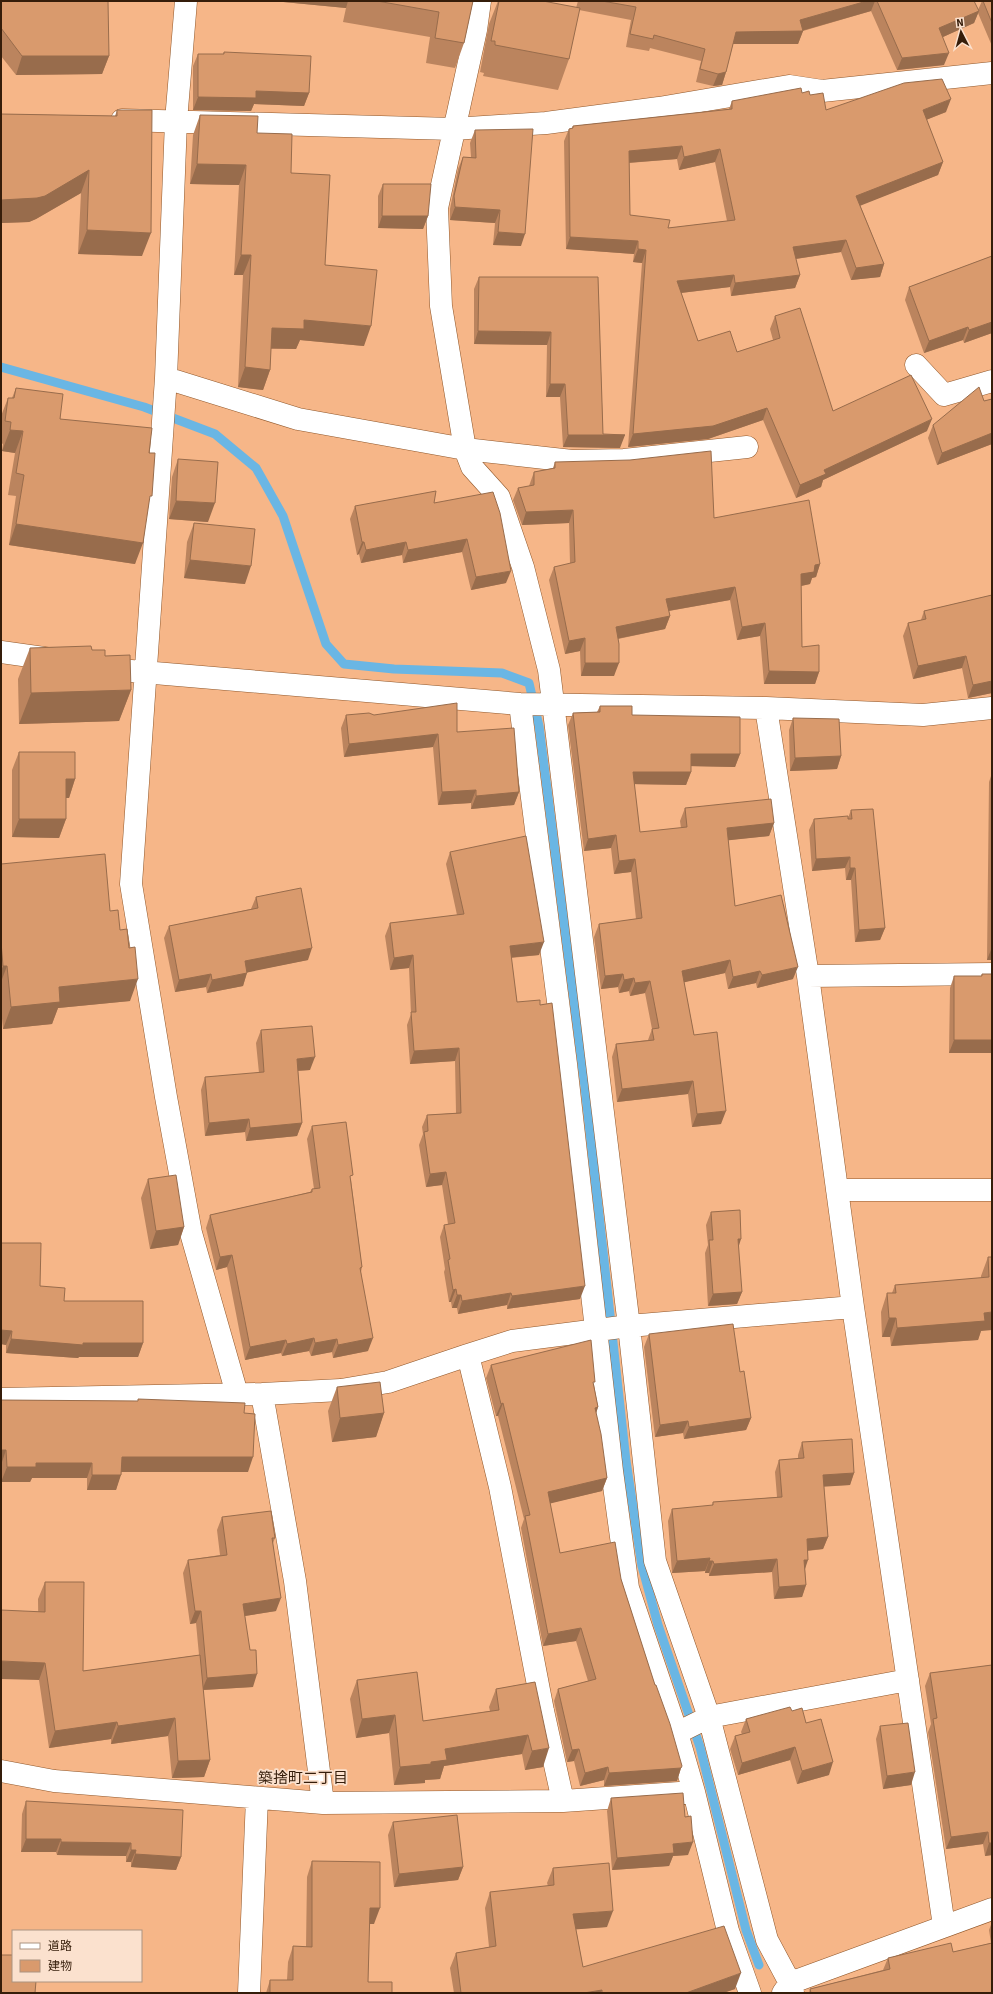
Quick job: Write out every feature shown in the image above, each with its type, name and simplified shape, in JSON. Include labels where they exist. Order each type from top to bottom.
[{"type":"street","points":[[186,1],[176,121],[166,378],[131,884],[166,1097],[191,1233],[237,1394]]},
{"type":"street","points":[[480,1],[476,30],[437,208],[441,306],[465,449],[472,467],[499,497],[523,567],[549,670],[552,704],[598,1061],[655,1561],[710,1717],[767,1940],[789,1990],[944,1926],[992,1909]]},
{"type":"street","points":[[105,119],[454,129],[546,122],[651,109],[789,86],[822,91],[992,73]]},
{"type":"street","points":[[916,364],[944,395],[992,381]]},
{"type":"street","points":[[166,378],[298,419],[465,449],[572,462],[632,459],[748,447]]},
{"type":"street","points":[[1,652],[77,663]]},
{"type":"street","points":[[108,668],[146,673],[303,684],[520,704],[766,708],[923,715],[992,708]]},
{"type":"street","points":[[520,704],[566,1064],[596,1329],[628,1588],[694,1792],[728,1930],[750,1993]]},
{"type":"street","points":[[766,708],[808,976],[853,1307],[944,1926]]},
{"type":"street","points":[[808,976],[992,974]]},
{"type":"street","points":[[837,1190],[992,1190]]},
{"type":"street","points":[[1,1399],[262,1394],[342,1390],[388,1382],[512,1341],[596,1329],[853,1307]]},
{"type":"street","points":[[468,1355],[500,1486],[543,1711],[563,1801]]},
{"type":"street","points":[[262,1394],[295,1581],[323,1803]]},
{"type":"street","points":[[676,1733],[710,1717],[908,1680]]},
{"type":"street","points":[[1,1771],[54,1781],[323,1803],[563,1801],[694,1792]]},
{"type":"street","points":[[249,1993],[257,1798]]},
{"type":"building","points":[[1,1],[108,1],[109,56],[22,56],[1,28]]},
{"type":"building","points":[[377,1],[473,1],[464,43],[435,38],[439,12]]},
{"type":"building","points":[[499,1],[543,1],[580,8],[569,59],[495,45],[495,41],[491,41]]},
{"type":"building","points":[[602,1],[867,1],[800,20],[803,31],[736,32],[726,72],[718,74],[700,69],[705,49],[654,35],[653,39],[630,34],[636,7]]},
{"type":"building","points":[[877,1],[974,1],[979,11],[939,28],[949,53],[902,58]]},
{"type":"building","points":[[983,1],[992,1],[992,23]]},
{"type":"building","points":[[224,52],[311,56],[309,93],[256,91],[256,98],[198,97],[198,54],[224,54]]},
{"type":"building","points":[[942,79],[951,99],[923,110],[943,162],[856,196],[884,264],[856,268],[846,240],[793,247],[800,275],[735,283],[734,275],[677,281],[698,341],[730,331],[737,352],[780,338],[775,316],[800,308],[833,411],[911,375],[932,419],[824,470],[826,474],[800,485],[767,408],[713,426],[633,434],[646,250],[638,249],[638,241],[570,237],[569,129],[573,128],[573,126],[732,109],[732,101],[801,88],[802,93],[809,91],[810,95],[823,93],[826,110],[904,83]],"holes":[[[682,146],[684,157],[720,149],[735,220],[668,228],[670,220],[630,215],[629,151]]]},
{"type":"building","points":[[117,110],[152,110],[151,233],[87,230],[89,170],[45,196],[37,198],[1,200],[1,114],[117,116]]},
{"type":"building","points":[[200,115],[258,116],[257,133],[292,134],[291,173],[330,175],[325,265],[377,270],[371,326],[304,320],[304,329],[272,328],[270,370],[245,367],[251,255],[241,255],[246,165],[197,164]]},
{"type":"building","points":[[533,129],[525,234],[498,232],[500,210],[455,207],[454,196],[463,157],[476,158],[475,130]]},
{"type":"building","points":[[383,184],[431,184],[428,216],[382,216]]},
{"type":"building","points":[[992,256],[992,322],[969,330],[968,327],[929,341],[909,287]]},
{"type":"building","points":[[479,277],[598,277],[603,434],[625,435],[568,435],[565,384],[550,384],[551,332],[478,331]]},
{"type":"building","points":[[979,387],[984,401],[992,399],[992,433],[942,453],[933,425]]},
{"type":"building","points":[[16,388],[63,394],[60,419],[152,428],[149,453],[155,453],[152,496],[150,496],[143,543],[16,524],[24,475],[16,473],[23,431],[10,430],[11,422],[5,421],[8,398],[14,398]]},
{"type":"building","points":[[711,451],[714,518],[809,500],[820,564],[815,565],[814,572],[801,574],[802,647],[819,645],[819,672],[769,671],[765,623],[742,627],[735,587],[666,599],[670,616],[616,627],[619,644],[619,663],[585,663],[585,638],[569,641],[554,567],[575,562],[573,510],[526,512],[518,488],[534,485],[534,472],[555,468],[555,462],[630,460]]},
{"type":"building","points":[[178,459],[218,462],[215,503],[176,501]]},
{"type":"building","points":[[436,491],[434,503],[493,492],[500,513],[511,571],[476,577],[467,539],[408,550],[406,542],[366,550],[364,542],[362,542],[355,506]]},
{"type":"building","points":[[194,523],[255,529],[251,566],[190,560]]},
{"type":"building","points":[[992,595],[992,681],[973,685],[966,656],[918,666],[908,623],[926,619],[924,611]]},
{"type":"building","points":[[91,646],[92,650],[105,650],[105,656],[130,655],[131,690],[31,693],[30,648]]},
{"type":"building","points":[[457,703],[457,732],[514,728],[519,792],[476,796],[476,790],[442,792],[438,734],[349,744],[346,715],[369,713],[374,715]]},
{"type":"building","points":[[600,706],[632,706],[632,715],[740,717],[740,754],[691,754],[691,772],[633,772],[640,832],[687,827],[685,808],[771,799],[774,823],[727,828],[735,906],[781,895],[798,967],[762,975],[760,971],[733,977],[730,960],[682,971],[694,1035],[717,1032],[726,1111],[697,1114],[693,1081],[622,1089],[616,1044],[654,1040],[652,1029],[659,1028],[650,981],[635,983],[634,978],[624,980],[623,974],[605,976],[599,924],[642,918],[635,859],[619,861],[616,835],[588,839],[573,713],[600,712]]},
{"type":"building","points":[[793,718],[839,719],[841,756],[795,758]]},
{"type":"building","points":[[19,752],[75,752],[75,779],[66,779],[66,819],[19,819]]},
{"type":"building","points":[[873,809],[885,928],[859,930],[855,868],[850,868],[850,857],[816,859],[814,819],[848,816],[848,819],[852,819],[851,810]]},
{"type":"building","points":[[526,836],[544,942],[510,946],[517,1002],[540,1000],[540,1005],[552,1003],[585,1286],[512,1296],[511,1293],[462,1301],[461,1295],[457,1295],[456,1289],[453,1290],[448,1260],[450,1259],[444,1225],[455,1223],[446,1172],[430,1174],[424,1132],[428,1131],[427,1115],[461,1113],[459,1048],[414,1051],[411,1012],[416,1012],[413,955],[394,958],[390,923],[464,914],[450,852]]},
{"type":"building","points":[[105,854],[110,911],[118,910],[120,930],[127,929],[129,948],[135,947],[138,979],[59,987],[60,1002],[11,1007],[7,966],[3,966],[1,942],[1,864]]},
{"type":"building","points":[[301,888],[312,948],[245,961],[247,973],[212,980],[211,974],[179,980],[169,926],[258,908],[256,897]]},
{"type":"building","points":[[982,974],[992,974],[992,1040],[954,1040],[954,976],[982,976]]},
{"type":"building","points":[[312,1026],[315,1057],[297,1059],[302,1123],[250,1128],[249,1119],[209,1123],[205,1077],[264,1072],[261,1030]]},
{"type":"building","points":[[346,1122],[353,1175],[350,1176],[362,1267],[360,1268],[373,1338],[338,1345],[337,1339],[315,1343],[314,1338],[287,1344],[286,1340],[250,1347],[232,1255],[220,1257],[210,1215],[312,1192],[312,1189],[320,1188],[312,1126]]},
{"type":"building","points":[[176,1175],[184,1227],[156,1231],[148,1179]]},
{"type":"building","points":[[740,1210],[741,1239],[738,1239],[742,1292],[713,1294],[709,1240],[713,1240],[711,1212]]},
{"type":"building","points":[[1,1243],[41,1243],[40,1286],[65,1288],[64,1301],[143,1301],[143,1343],[83,1343],[83,1345],[11,1339],[12,1331],[1,1330]]},
{"type":"building","points":[[988,1257],[992,1257],[992,1312],[984,1313],[985,1321],[897,1328],[896,1318],[889,1318],[887,1293],[896,1293],[895,1285],[989,1277]]},
{"type":"building","points":[[733,1324],[740,1372],[744,1371],[751,1418],[689,1427],[688,1421],[660,1425],[649,1334]]},
{"type":"building","points":[[591,1340],[595,1382],[593,1382],[598,1407],[595,1408],[601,1434],[607,1478],[548,1492],[560,1553],[615,1542],[621,1579],[655,1685],[670,1724],[682,1766],[681,1768],[609,1773],[608,1767],[585,1773],[579,1749],[572,1750],[558,1689],[596,1679],[581,1628],[548,1634],[525,1516],[530,1515],[503,1403],[501,1404],[491,1365]]},
{"type":"building","points":[[380,1382],[384,1413],[340,1418],[337,1387]]},
{"type":"building","points":[[138,1399],[245,1403],[244,1413],[255,1414],[253,1457],[122,1457],[121,1475],[92,1475],[92,1463],[36,1463],[36,1467],[7,1467],[6,1450],[1,1450],[1,1400],[138,1401]]},
{"type":"building","points":[[852,1439],[854,1473],[823,1475],[828,1537],[807,1539],[808,1560],[804,1560],[806,1585],[779,1587],[777,1559],[714,1564],[713,1561],[709,1561],[710,1558],[677,1561],[672,1509],[713,1505],[713,1502],[782,1497],[779,1460],[804,1458],[802,1442]]},
{"type":"building","points":[[271,1511],[275,1538],[272,1538],[281,1598],[243,1604],[250,1650],[256,1650],[257,1674],[207,1678],[201,1611],[195,1611],[188,1560],[227,1555],[222,1517]]},
{"type":"building","points":[[45,1582],[84,1582],[83,1671],[200,1655],[210,1760],[178,1761],[175,1718],[118,1726],[117,1722],[55,1731],[45,1663],[1,1661],[1,1610],[45,1612]]},
{"type":"building","points":[[992,1665],[992,1843],[989,1843],[988,1832],[951,1837],[933,1719],[937,1718],[930,1673]]},
{"type":"building","points":[[417,1672],[423,1721],[499,1710],[496,1689],[535,1682],[549,1748],[532,1751],[528,1735],[445,1749],[447,1760],[431,1762],[431,1764],[400,1767],[395,1715],[362,1719],[357,1680]]},
{"type":"building","points":[[790,1707],[792,1711],[802,1708],[806,1723],[821,1719],[833,1762],[802,1771],[795,1747],[742,1763],[735,1736],[750,1732],[746,1719]]},
{"type":"building","points":[[908,1723],[915,1772],[887,1776],[880,1726]]},
{"type":"building","points":[[683,1793],[685,1817],[691,1816],[693,1842],[673,1844],[674,1853],[617,1858],[611,1798]]},
{"type":"building","points":[[26,1801],[183,1810],[181,1857],[135,1854],[136,1850],[131,1850],[131,1843],[61,1842],[61,1839],[26,1839]]},
{"type":"building","points":[[457,1815],[463,1867],[399,1874],[393,1822]]},
{"type":"building","points":[[312,1861],[380,1862],[380,1908],[370,1908],[368,1982],[392,1982],[392,1993],[270,1993],[270,1980],[293,1980],[293,1946],[312,1947]]},
{"type":"building","points":[[609,1863],[613,1911],[573,1914],[583,1967],[724,1926],[741,1973],[686,1993],[602,1993],[602,1990],[584,1993],[461,1993],[456,1953],[496,1946],[490,1892],[554,1885],[553,1868]]},
{"type":"building","points":[[951,1943],[953,1952],[992,1943],[992,1992],[811,1993],[810,1989],[890,1969],[888,1958]]},
{"type":"building","points":[[1,1955],[12,1955],[12,1982],[36,1982],[35,1993],[1,1993]]},
{"type":"waterway","points":[[1,367],[144,407],[215,434],[256,468],[283,516],[326,644],[344,664],[394,669],[502,673],[529,683],[539,726],[585,1087],[626,1461],[642,1566],[658,1625],[700,1747],[746,1930],[759,1965]]},
{"type":"district","name":"築捨町二丁目","points":[[303,1778]]}]
